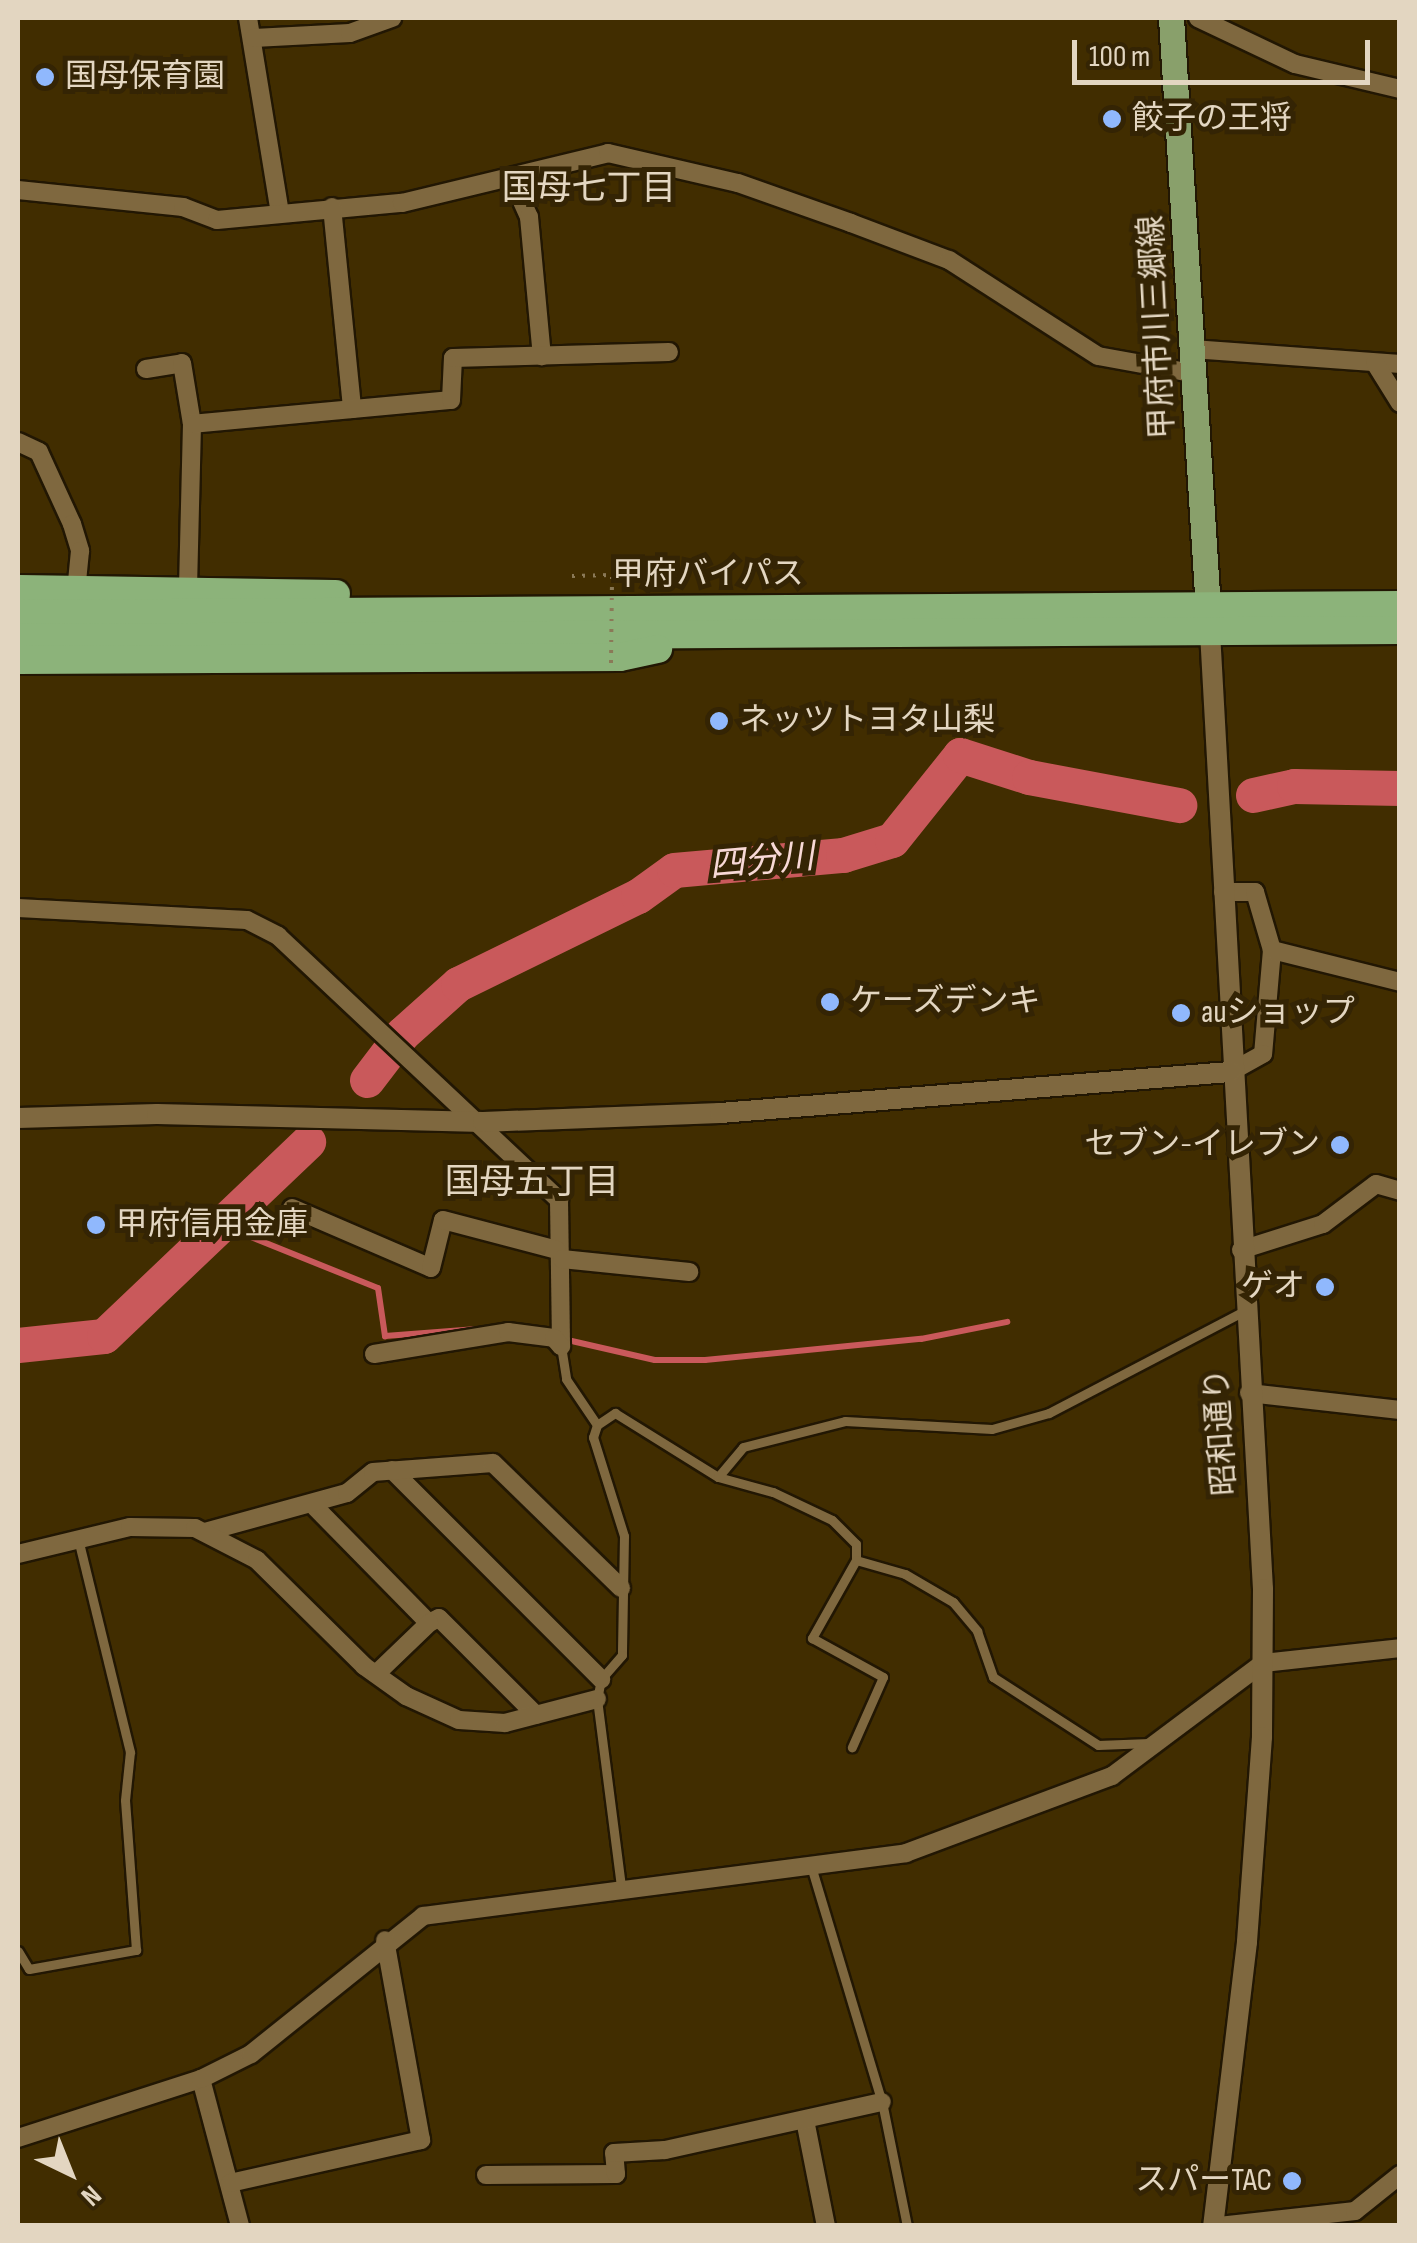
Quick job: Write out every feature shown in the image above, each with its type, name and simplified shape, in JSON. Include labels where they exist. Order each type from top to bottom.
[{"type":"highway","points":[[18,589],[621,592],[719,624]]},
{"type":"highway","name":"甲府バイパス","points":[[18,614],[426,624],[719,624],[1209,618],[1400,606]]},
{"type":"highway","name":"甲府バイパス","points":[[1209,618],[1400,630]]},
{"type":"highway","name":"甲府バイパス","points":[[18,638],[426,624]]},
{"type":"highway","points":[[18,660],[620,657],[719,624]]},
{"type":"main road","name":"甲府市川三郷線","points":[[1171,18],[1209,618]]},
{"type":"street","points":[[248,18],[280,214]]},
{"type":"street","points":[[254,38],[350,34],[392,18]]},
{"type":"street","points":[[1198,18],[1295,64],[1400,90]]},
{"type":"street","points":[[18,190],[183,208],[217,220],[402,203],[608,153],[738,183],[949,260],[1098,356],[1400,364]]},
{"type":"street","points":[[512,179],[529,217],[542,356]]},
{"type":"street","points":[[332,207],[352,410]]},
{"type":"street","points":[[192,424],[451,400],[453,358],[669,352]]},
{"type":"street","points":[[146,369],[182,362],[192,424],[188,590]]},
{"type":"street","points":[[1376,364],[1400,403]]},
{"type":"street","points":[[18,442],[39,452],[65,507],[80,551],[76,592]]},
{"type":"street","name":"昭和通り","points":[[1209,618],[1263,1663],[1247,1942],[1216,2226]]},
{"type":"street","points":[[18,1118],[158,1114],[482,1122],[720,1113],[1230,1072],[1263,1054],[1272,950],[1255,892],[1223,892]]},
{"type":"street","points":[[18,908],[247,920],[306,960],[482,1122],[559,1200],[561,1346]]},
{"type":"street","points":[[1272,950],[1400,982]]},
{"type":"street","points":[[1242,1250],[1323,1224],[1354,1194],[1376,1184],[1400,1191]]},
{"type":"street","points":[[292,1208],[431,1268],[443,1220],[560,1255],[689,1272]]},
{"type":"street","points":[[374,1354],[508,1332],[554,1338],[561,1346]]},
{"type":"street","points":[[1249,1393],[1400,1410]]},
{"type":"street","points":[[18,1554],[130,1527],[204,1532],[314,1505],[347,1493],[373,1472],[493,1463],[621,1588]]},
{"type":"street","points":[[392,1470],[601,1679]]},
{"type":"street","points":[[314,1505],[429,1622]]},
{"type":"street","points":[[204,1532],[256,1560],[376,1674],[459,1720],[504,1723],[597,1700]]},
{"type":"street","points":[[376,1674],[429,1622],[439,1618],[536,1714]]},
{"type":"street","points":[[18,2138],[200,2079],[290,2026],[385,1940],[423,1916],[811,1866],[942,1842],[1112,1776],[1162,1743],[1263,1663],[1400,1648]]},
{"type":"street","points":[[230,2183],[421,2140],[385,1940]]},
{"type":"street","points":[[200,2079],[240,2226]]},
{"type":"street","points":[[486,2176],[616,2174],[614,2153],[665,2150],[882,2102]]},
{"type":"street","points":[[805,2120],[826,2226]]},
{"type":"street","points":[[1216,2226],[1355,2211],[1400,2176]]},
{"type":"lane","points":[[718,1477],[743,1447],[845,1421],[992,1429],[1049,1413],[1244,1311]]},
{"type":"lane","points":[[561,1346],[566,1379],[597,1425]]},
{"type":"lane","points":[[620,1888],[597,1700],[601,1679],[622,1654],[624,1536],[593,1436],[597,1425],[616,1413],[718,1477],[773,1492],[832,1520],[856,1544],[856,1560],[812,1638],[883,1676],[852,1746]]},
{"type":"lane","points":[[18,1951],[29,1969],[136,1950],[124,1800],[130,1752],[78,1539]]},
{"type":"lane","points":[[856,1560],[905,1574],[953,1602],[977,1631],[993,1677],[1098,1745],[1162,1743]]},
{"type":"lane","points":[[811,1866],[882,2102],[907,2226]]},
{"type":"path","points":[[572,576],[612,575],[612,663]]},
{"type":"waterway","name":"四分川","points":[[367,1080],[402,1034],[458,984],[638,896],[674,870],[843,855],[892,840],[960,755],[1029,777],[1179,805]]},
{"type":"waterway","name":"四分川","points":[[1253,795],[1294,786],[1400,788]]},
{"type":"waterway","name":"四分川","points":[[18,1345],[104,1336],[308,1142]]},
{"type":"waterway","points":[[221,1225],[378,1288],[385,1336],[477,1329]]},
{"type":"waterway","points":[[563,1339],[655,1360],[705,1360],[921,1339],[1007,1322]]},
{"type":"place","name":"国母保育園","points":[[45,77]]},
{"type":"place","name":"餃子の王将","points":[[1112,119]]},
{"type":"place","name":"ネッツトヨタ山梨","points":[[719,721]]},
{"type":"place","name":"ケーズデンキ","points":[[830,1002]]},
{"type":"place","name":"auショップ","points":[[1181,1013]]},
{"type":"place","name":"セブン-イレブン","points":[[1340,1145]]},
{"type":"place","name":"甲府信用金庫","points":[[96,1225]]},
{"type":"place","name":"ゲオ","points":[[1325,1287]]},
{"type":"place","name":"スパーTAC","points":[[1292,2181]]},
{"type":"district","name":"国母七丁目","points":[[589,189]]},
{"type":"district","name":"国母五丁目","points":[[532,1183]]}]
